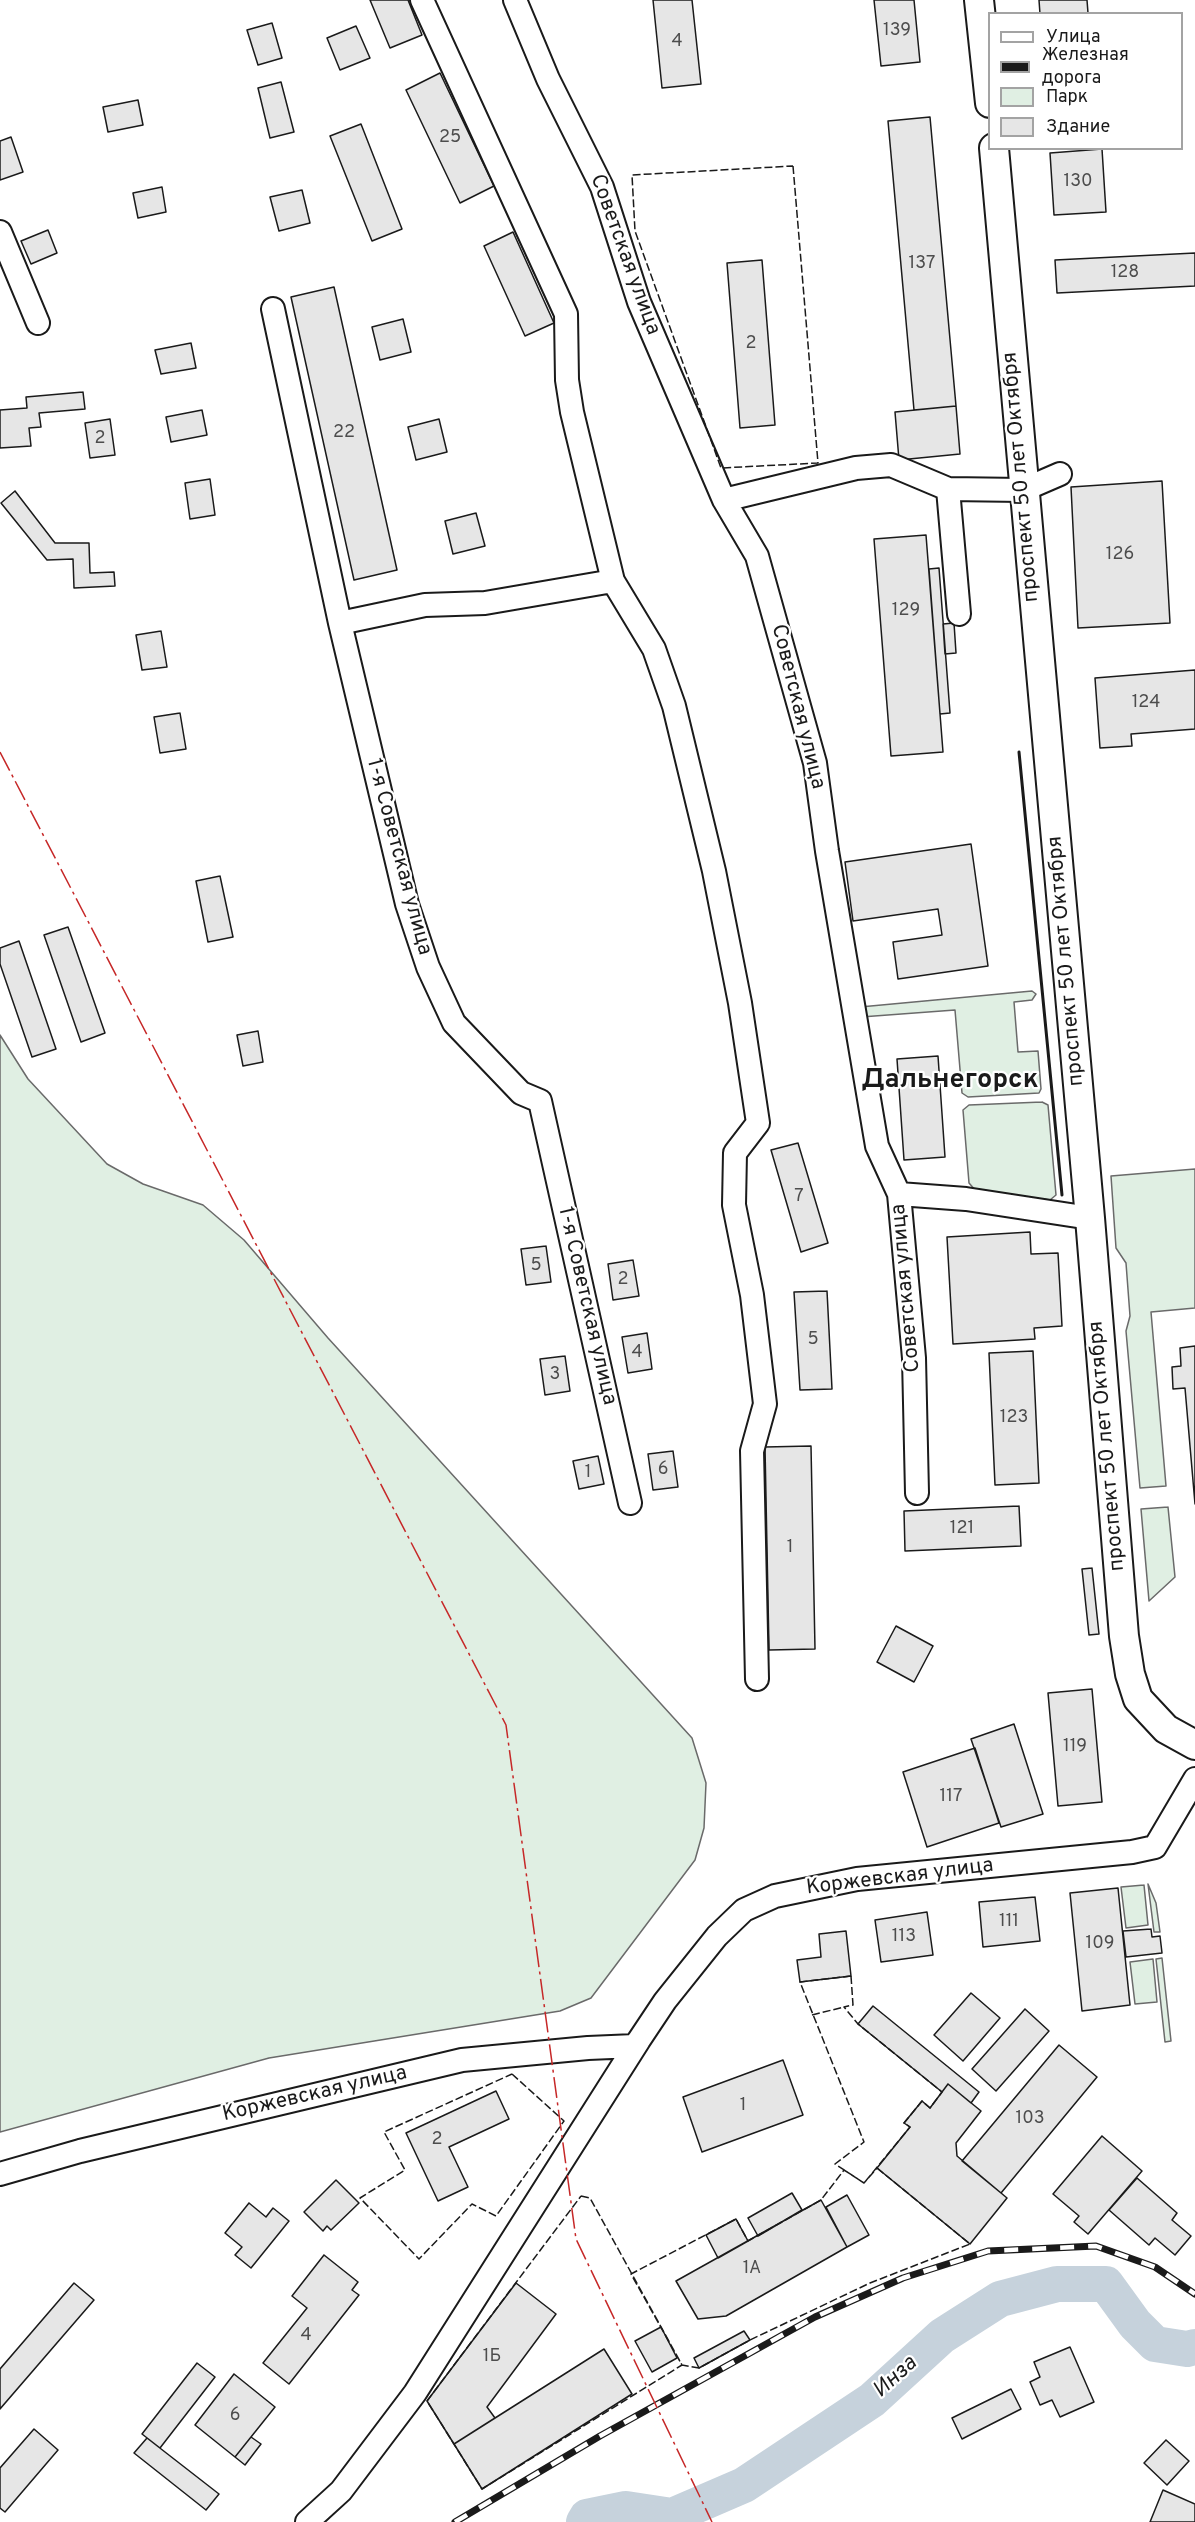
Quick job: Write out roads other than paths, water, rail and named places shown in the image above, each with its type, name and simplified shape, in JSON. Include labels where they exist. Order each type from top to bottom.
[{"type":"main road","points":[[979,0],[988,84]]},
{"type":"main road","name":"проспект 50 лет Октября","points":[[994,150],[1090,1218],[1113,1511],[1130,1674],[1138,1699],[1166,1729],[1195,1745]]},
{"type":"street","points":[[422,0],[566,314],[567,380],[572,412],[613,581],[654,649],[674,706],[714,871],[740,1003],[758,1123],[735,1154],[734,1204],[752,1295],[765,1404],[752,1451],[757,1679]]},
{"type":"street","name":"Советская улица","points":[[515,0],[548,79],[602,187],[639,302],[724,500],[757,556],[815,763],[827,851],[877,1146],[899,1194],[914,1358],[917,1493]]},
{"type":"street","points":[[0,232],[38,323]]},
{"type":"street","name":"1-я Советская улица","points":[[273,309],[340,623],[406,904],[428,967],[454,1023],[520,1093],[540,1101],[630,1503]]},
{"type":"street","points":[[724,500],[856,468],[891,465],[948,489],[1023,490],[1060,474]]},
{"type":"street","points":[[948,489],[959,615]]},
{"type":"street","points":[[340,623],[425,605],[485,603],[613,581]]},
{"type":"street","points":[[899,1194],[966,1199],[1090,1218]]},
{"type":"street","name":"Коржевская улица","points":[[307,2522],[341,2491],[415,2394],[665,2001],[710,1945],[744,1910],[775,1896],[858,1879],[1132,1852],[1155,1847],[1195,1779]]},
{"type":"street","name":"Коржевская улица","points":[[0,2174],[80,2151],[462,2060],[635,2046]]},
{"type":"waterway","name":"Инза","points":[[584,2522],[587,2517],[626,2509],[672,2516],[744,2485],[872,2400],[942,2336],[1000,2299],[1057,2284],[1106,2284],[1135,2324],[1155,2344],[1187,2349],[1195,2347]]},
{"type":"railway","points":[[455,2522],[600,2436],[815,2317],[903,2278],[988,2251],[1096,2246],[1155,2267],[1195,2294]]},
{"type":"district","name":"Дальнегорск","points":[[950,1082]]}]
